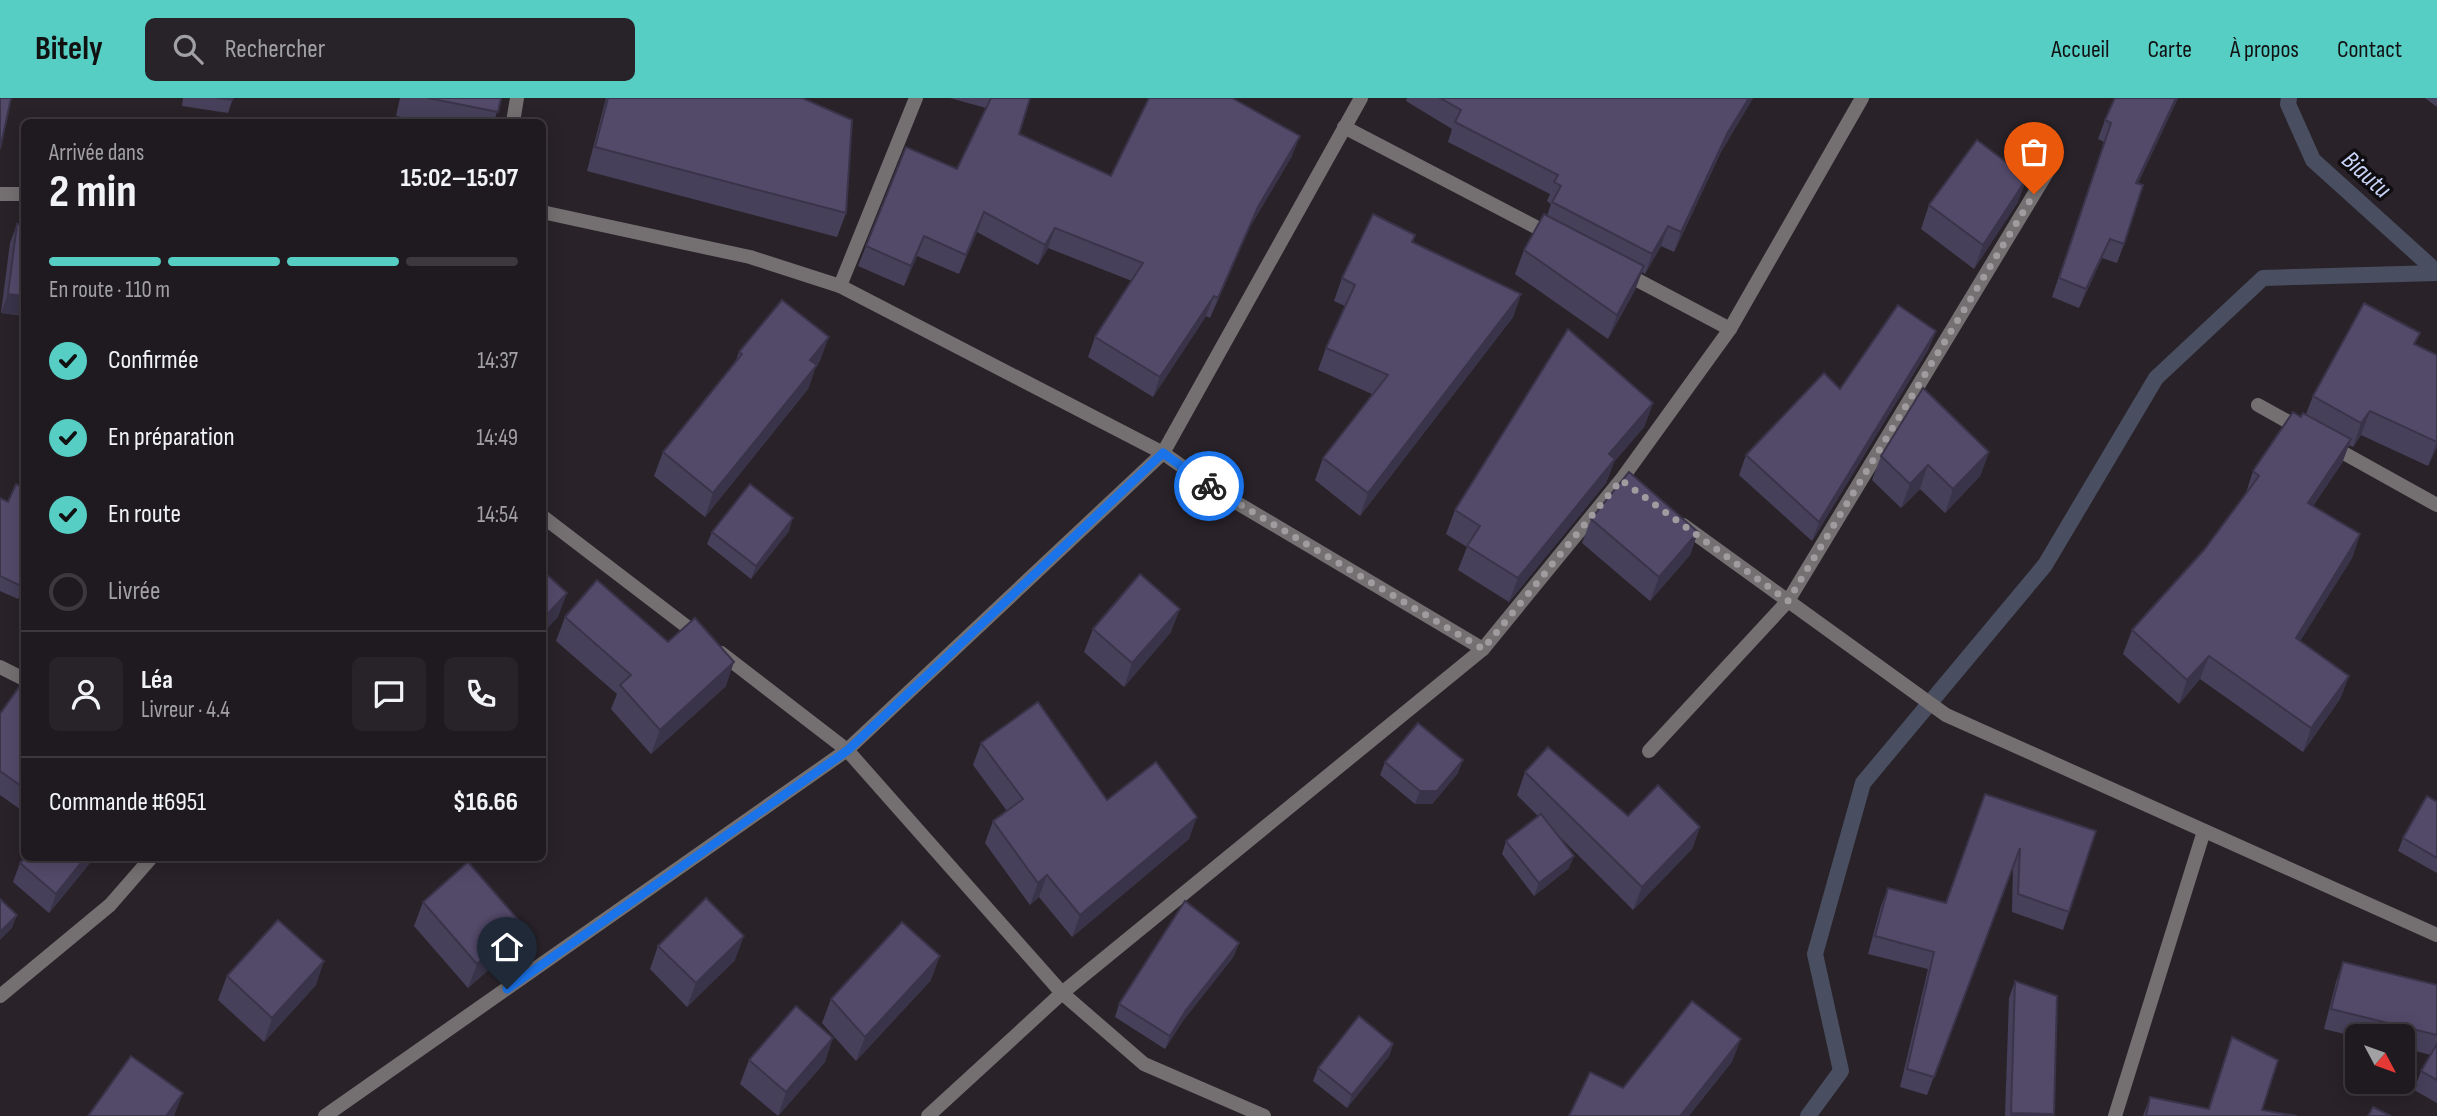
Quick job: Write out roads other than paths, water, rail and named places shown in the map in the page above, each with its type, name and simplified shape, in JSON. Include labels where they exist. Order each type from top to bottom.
[{"type":"street","points":[[514,119],[517,98]]},
{"type":"street","points":[[840,286],[916,98]]},
{"type":"street","points":[[325,1116],[848,750],[1163,453],[1361,98]]},
{"type":"street","points":[[928,1116],[1062,993],[1483,649],[1627,484],[1730,329],[1862,98]]},
{"type":"street","points":[[1344,127],[1561,240]]},
{"type":"street","points":[[1649,751],[1788,601],[2048,171]]},
{"type":"street","points":[[0,194],[21,194]]},
{"type":"street","points":[[546,213],[750,257],[840,286],[1163,453],[1217,491],[1483,649]]},
{"type":"street","points":[[1609,266],[1730,329]]},
{"type":"street","points":[[2258,405],[2437,505]]},
{"type":"street","points":[[1666,512],[1946,715],[2437,935]]},
{"type":"street","points":[[546,519],[848,750],[1062,993],[1144,1065],[1265,1116]]},
{"type":"street","points":[[0,667],[21,678]]},
{"type":"street","points":[[2115,1116],[2204,831]]},
{"type":"street","points":[[0,996],[110,905],[148,861]]},
{"type":"waterway","name":"Biautu","points":[[2289,98],[2288,104],[2313,160],[2437,272]]},
{"type":"waterway","points":[[1808,1116],[1841,1071],[1815,954],[1863,783],[2045,565],[2156,378],[2263,278],[2437,273]]}]
